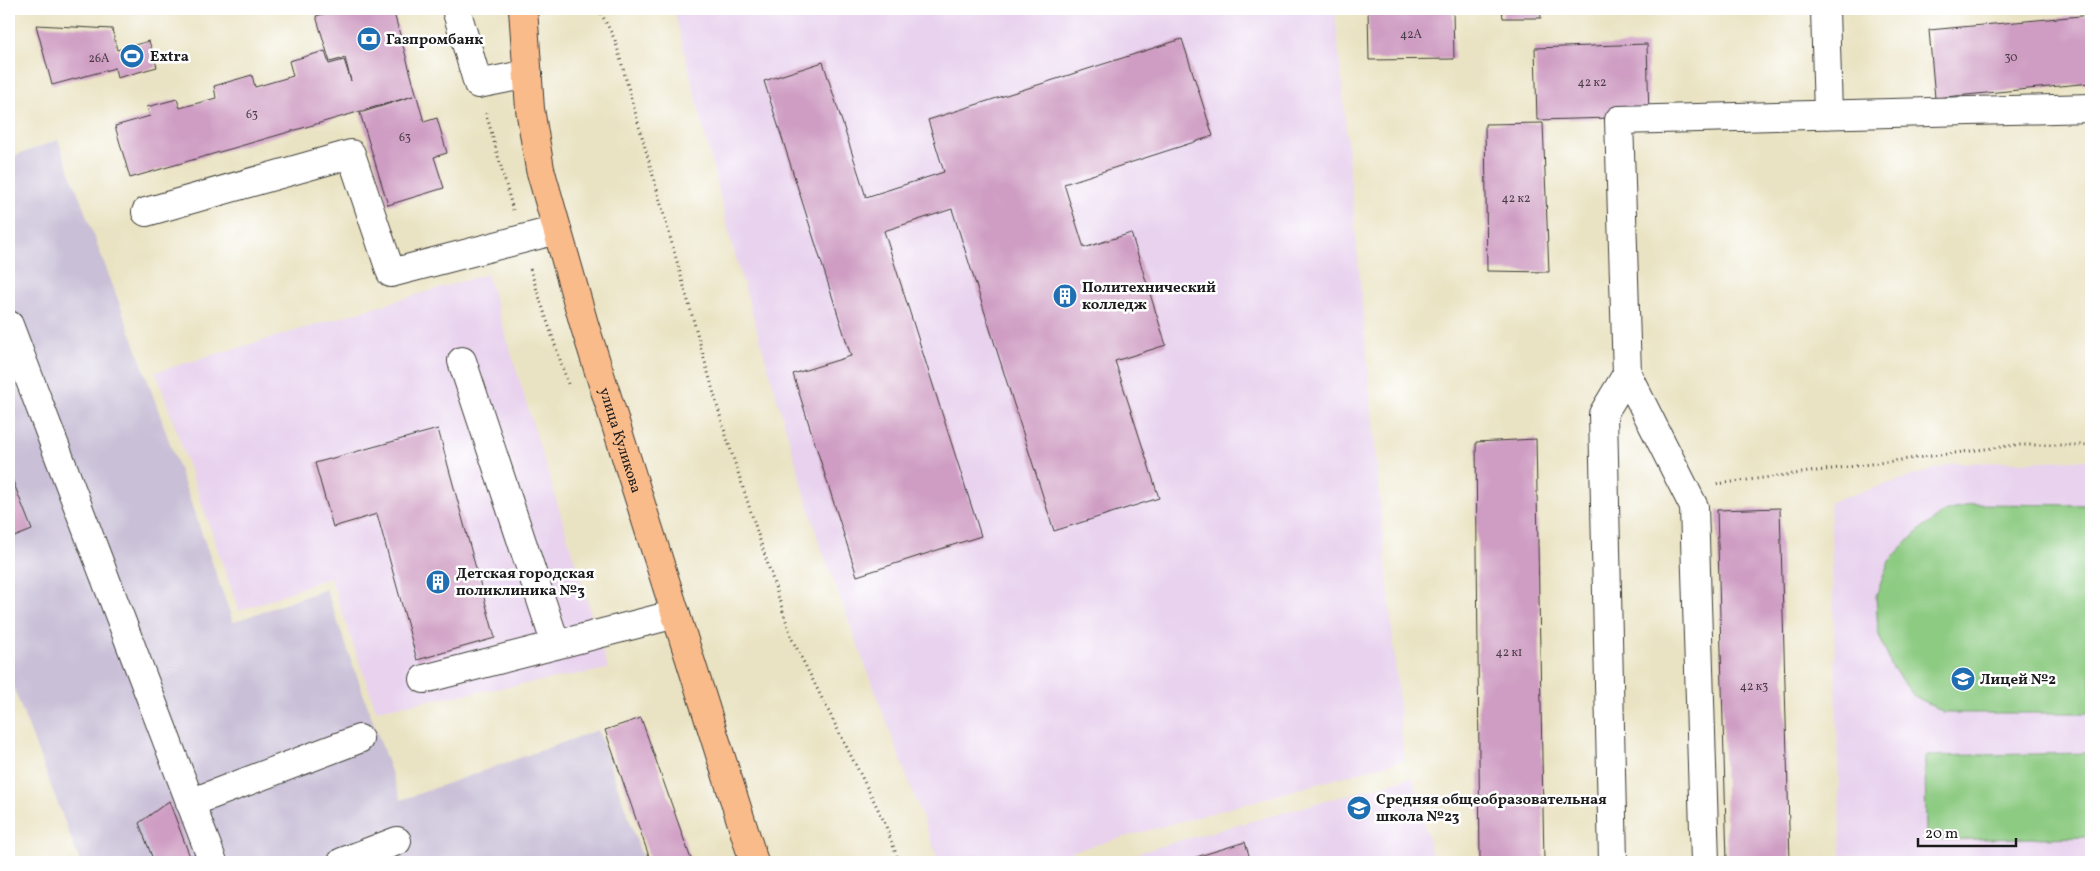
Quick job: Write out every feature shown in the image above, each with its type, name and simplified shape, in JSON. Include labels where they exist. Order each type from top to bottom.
[{"type":"main road","name":"улица Куликова","points":[[523,9],[530,109],[540,168],[587,334],[754,862]]},
{"type":"lane","points":[[456,9],[478,84],[528,74]]},
{"type":"lane","points":[[1825,9],[1828,115]]},
{"type":"lane","points":[[1705,862],[1694,507],[1627,374],[1619,120],[2091,108]]},
{"type":"lane","points":[[146,212],[351,154],[391,272],[557,230]]},
{"type":"lane","points":[[9,325],[213,862]]},
{"type":"lane","points":[[462,361],[556,645]]},
{"type":"lane","points":[[1613,862],[1603,414],[1627,374]]},
{"type":"lane","points":[[424,679],[676,614]]},
{"type":"lane","points":[[190,803],[359,739]]},
{"type":"lane","points":[[342,862],[397,841]]},
{"type":"path","points":[[599,9],[614,40],[723,426],[792,639],[884,821],[900,862]]},
{"type":"path","points":[[1684,488],[2016,445],[2091,445]]},
{"type":"shaded area","points":[[674,9],[1335,9],[1404,760],[1034,862],[939,862],[819,542],[731,241]]},
{"type":"shaded area","points":[[58,140],[137,350],[233,622],[326,589],[401,800],[598,730],[644,862],[80,862],[9,676],[9,158]]},
{"type":"shaded area","points":[[487,274],[608,669],[376,710],[330,577],[239,611],[156,372]]},
{"type":"shaded area","name":"Лицей №2","points":[[2091,460],[2091,862],[1878,862],[1877,856],[1841,855],[1830,502],[1954,463]]},
{"type":"shaded area","name":"Средняя общеобразовательная школа №23","points":[[1413,777],[1434,862],[1108,862],[1182,840]]},
{"type":"green space","points":[[1971,504],[2091,505],[2091,713],[1944,713],[1913,695],[1892,667],[1878,633],[1876,596],[1889,561],[1915,534],[1944,512]]},
{"type":"green space","points":[[2091,753],[2091,837],[1926,840],[1925,756]]},
{"type":"building","points":[[341,9],[382,9],[394,13],[424,122],[437,118],[447,153],[434,157],[444,188],[388,205],[360,113],[413,96],[130,178],[115,126],[150,116],[147,107],[177,99],[180,108],[216,98],[214,86],[252,75],[255,87],[293,76],[289,61],[325,51],[329,64],[344,60],[351,81],[345,58],[330,62],[316,16]]},
{"type":"building","points":[[1368,9],[1453,9],[1454,59],[1369,60]]},
{"type":"building","points":[[1502,9],[1540,9],[1541,18],[1503,18]]},
{"type":"building","points":[[2091,15],[2091,83],[1935,98],[1929,30]]},
{"type":"building","points":[[36,25],[112,29],[117,50],[149,41],[157,67],[117,78],[115,68],[52,85]]},
{"type":"building","name":"Политехнический колледж","points":[[1182,39],[1213,136],[1064,184],[1084,248],[1131,233],[1166,345],[1115,361],[1159,498],[1054,531],[952,209],[884,231],[981,536],[857,576],[793,374],[851,356],[764,81],[823,62],[866,197],[944,172],[928,120]]},
{"type":"building","points":[[1647,44],[1649,117],[1537,120],[1535,48]]},
{"type":"building","points":[[1543,123],[1549,272],[1487,271],[1485,124]]},
{"type":"building","name":"Детская городская поликлиника №3","points":[[438,429],[495,638],[417,660],[377,514],[333,527],[315,463]]},
{"type":"building","points":[[1536,439],[1544,862],[1480,862],[1476,442]]},
{"type":"building","points":[[9,471],[32,530],[9,539]]},
{"type":"building","points":[[1780,508],[1790,862],[1727,862],[1717,510]]},
{"type":"building","points":[[641,718],[692,862],[651,862],[605,730]]},
{"type":"building","points":[[169,801],[192,862],[154,862],[139,823]]},
{"type":"building","points":[[1245,842],[1251,862],[1180,862]]},
{"type":"place","name":"Газпромбанк","points":[[369,39]]},
{"type":"place","name":"Extra","points":[[132,56]]},
{"type":"place","name":"Политехнический колледж","points":[[1065,296]]},
{"type":"place","name":"Детская городская поликлиника №3","points":[[438,582]]},
{"type":"place","name":"Лицей №2","points":[[1963,679]]},
{"type":"place","name":"Средняя общеобразовательная школа №23","points":[[1359,808]]}]
